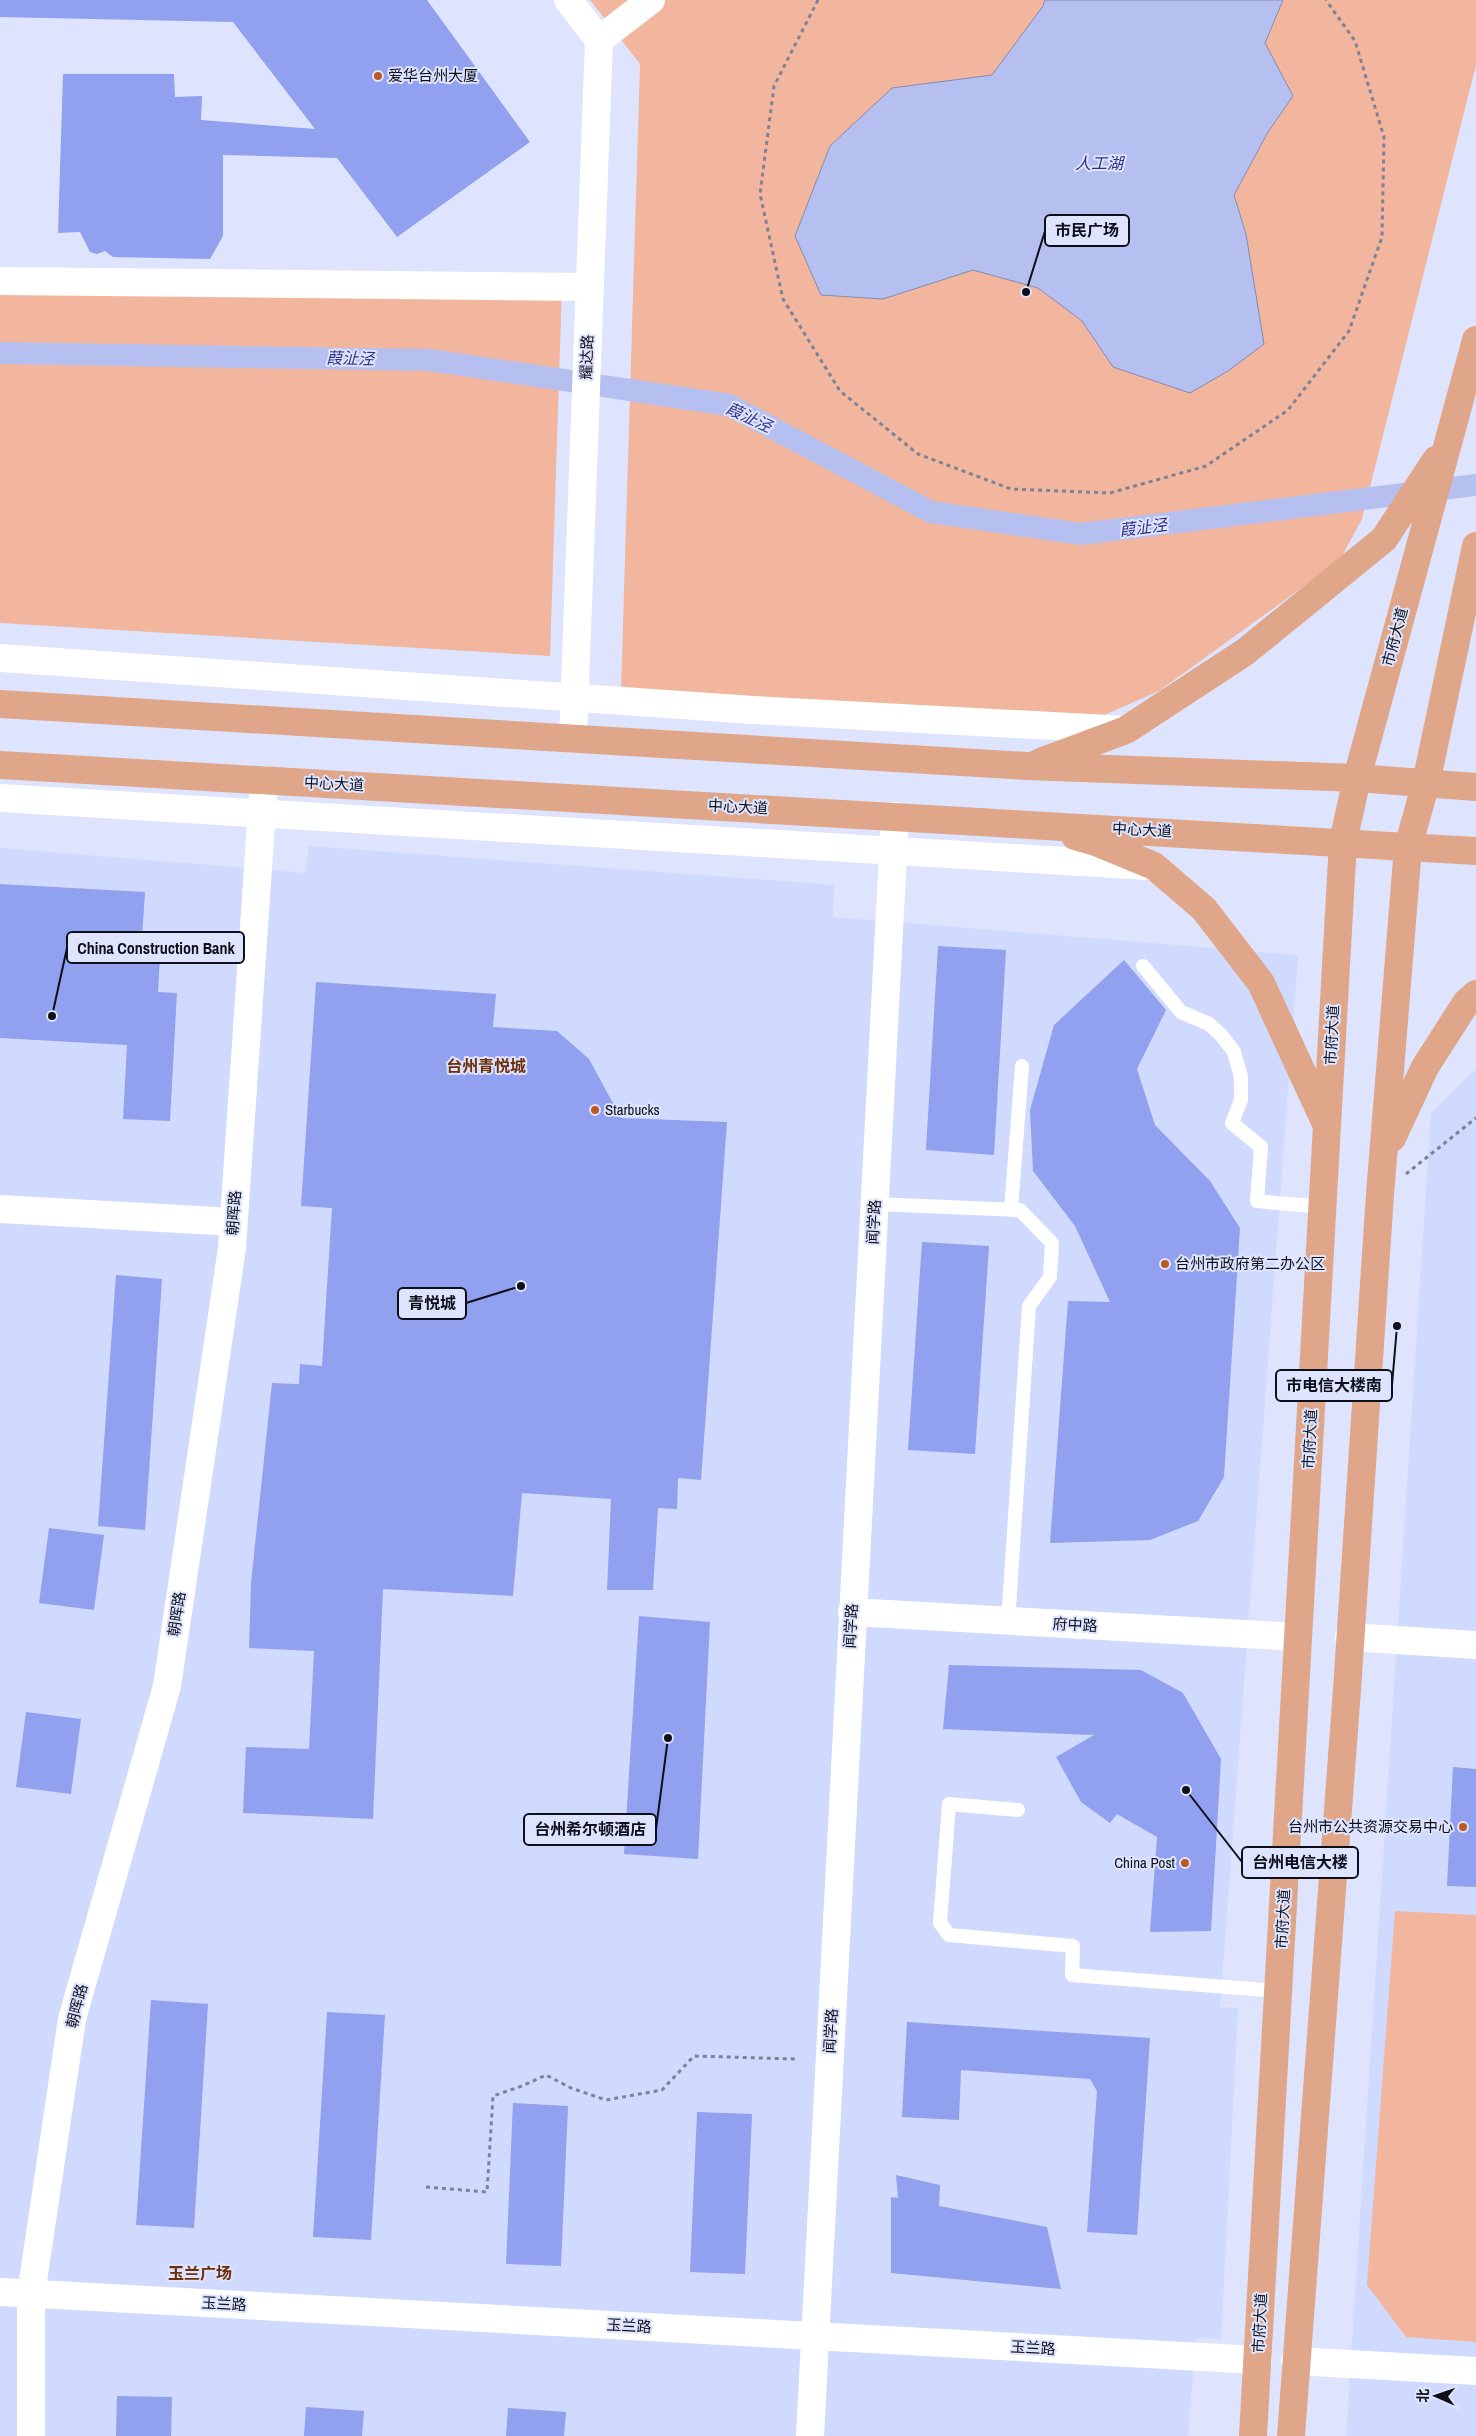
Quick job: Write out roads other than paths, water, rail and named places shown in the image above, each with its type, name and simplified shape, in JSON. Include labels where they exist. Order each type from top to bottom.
[{"type":"main road","name":"市府大道","points":[[1253,2436],[1343,842],[1357,778],[1476,340]]},
{"type":"main road","points":[[1027,766],[1126,730],[1245,652],[1384,538],[1449,441]]},
{"type":"main road","points":[[1291,2436],[1380,1194],[1385,1153],[1408,847],[1426,783],[1476,546]]},
{"type":"main road","points":[[0,704],[1027,766],[1357,778],[1476,787]]},
{"type":"main road","name":"中心大道","points":[[0,765],[1476,851]]},
{"type":"main road","points":[[1030,824],[1096,842],[1154,866],[1204,910],[1261,983],[1327,1127]]},
{"type":"main road","points":[[1385,1153],[1425,1067],[1466,1003],[1476,994]]},
{"type":"street","points":[[568,0],[598,40],[651,0]]},
{"type":"street","name":"耀达路","points":[[573,739],[598,40]]},
{"type":"street","points":[[0,281],[590,286]]},
{"type":"street","points":[[0,658],[753,710],[1126,730]]},
{"type":"street","name":"朝晖路","points":[[31,2436],[31,2294],[72,2019],[167,1686],[234,1222],[264,780]]},
{"type":"street","points":[[0,798],[1154,866]]},
{"type":"street","name":"闻学路","points":[[810,2436],[895,816]]},
{"type":"street","points":[[0,1208],[234,1222]]},
{"type":"street","name":"府中路","points":[[852,1612],[1298,1637]]},
{"type":"street","points":[[1349,1637],[1476,1645]]},
{"type":"street","name":"玉兰路","points":[[0,2292],[1258,2360]]},
{"type":"street","points":[[1295,2361],[1476,2371]]},
{"type":"lane","points":[[1143,966],[1181,1012],[1209,1024],[1222,1036],[1234,1052],[1241,1077],[1241,1100],[1232,1123],[1261,1147],[1257,1201],[1323,1207]]},
{"type":"lane","points":[[1011,1210],[1022,1066]]},
{"type":"lane","points":[[875,1204],[1020,1210],[1052,1243],[1050,1277],[1029,1306],[1008,1622]]},
{"type":"lane","points":[[1018,1810],[949,1804],[940,1923],[949,1935],[1073,1946],[1072,1975],[1278,1991]]},
{"type":"water","name":"人工湖","points":[[1045,0],[1283,0],[1265,43],[1293,96],[1268,132],[1234,195],[1246,234],[1264,344],[1228,371],[1190,393],[1113,367],[1082,321],[1038,288],[973,270],[883,299],[821,295],[795,236],[830,146],[892,88],[992,75],[1043,6]]},
{"type":"waterway","name":"葭沚泾","points":[[0,353],[430,360],[729,405],[931,512],[1081,534],[1476,485]]},
{"type":"place","name":"爱华台州大厦","points":[[378,76]]},
{"type":"place","name":"市民广场","points":[[1026,292]]},
{"type":"place","name":"China Construction Bank","points":[[52,1016]]},
{"type":"place","name":"Starbucks","points":[[595,1110]]},
{"type":"place","name":"台州市政府第二办公区","points":[[1165,1264]]},
{"type":"place","name":"青悦城","points":[[521,1286]]},
{"type":"place","name":"市电信大楼南","points":[[1397,1326]]},
{"type":"place","name":"台州希尔顿酒店","points":[[668,1738]]},
{"type":"place","name":"台州电信大楼","points":[[1186,1790]]},
{"type":"place","name":"台州市公共资源交易中心","points":[[1463,1827]]},
{"type":"place","name":"China Post","points":[[1185,1863]]},
{"type":"district","name":"台州青悦城","points":[[486,1066]]},
{"type":"district","name":"玉兰广场","points":[[200,2273]]}]
